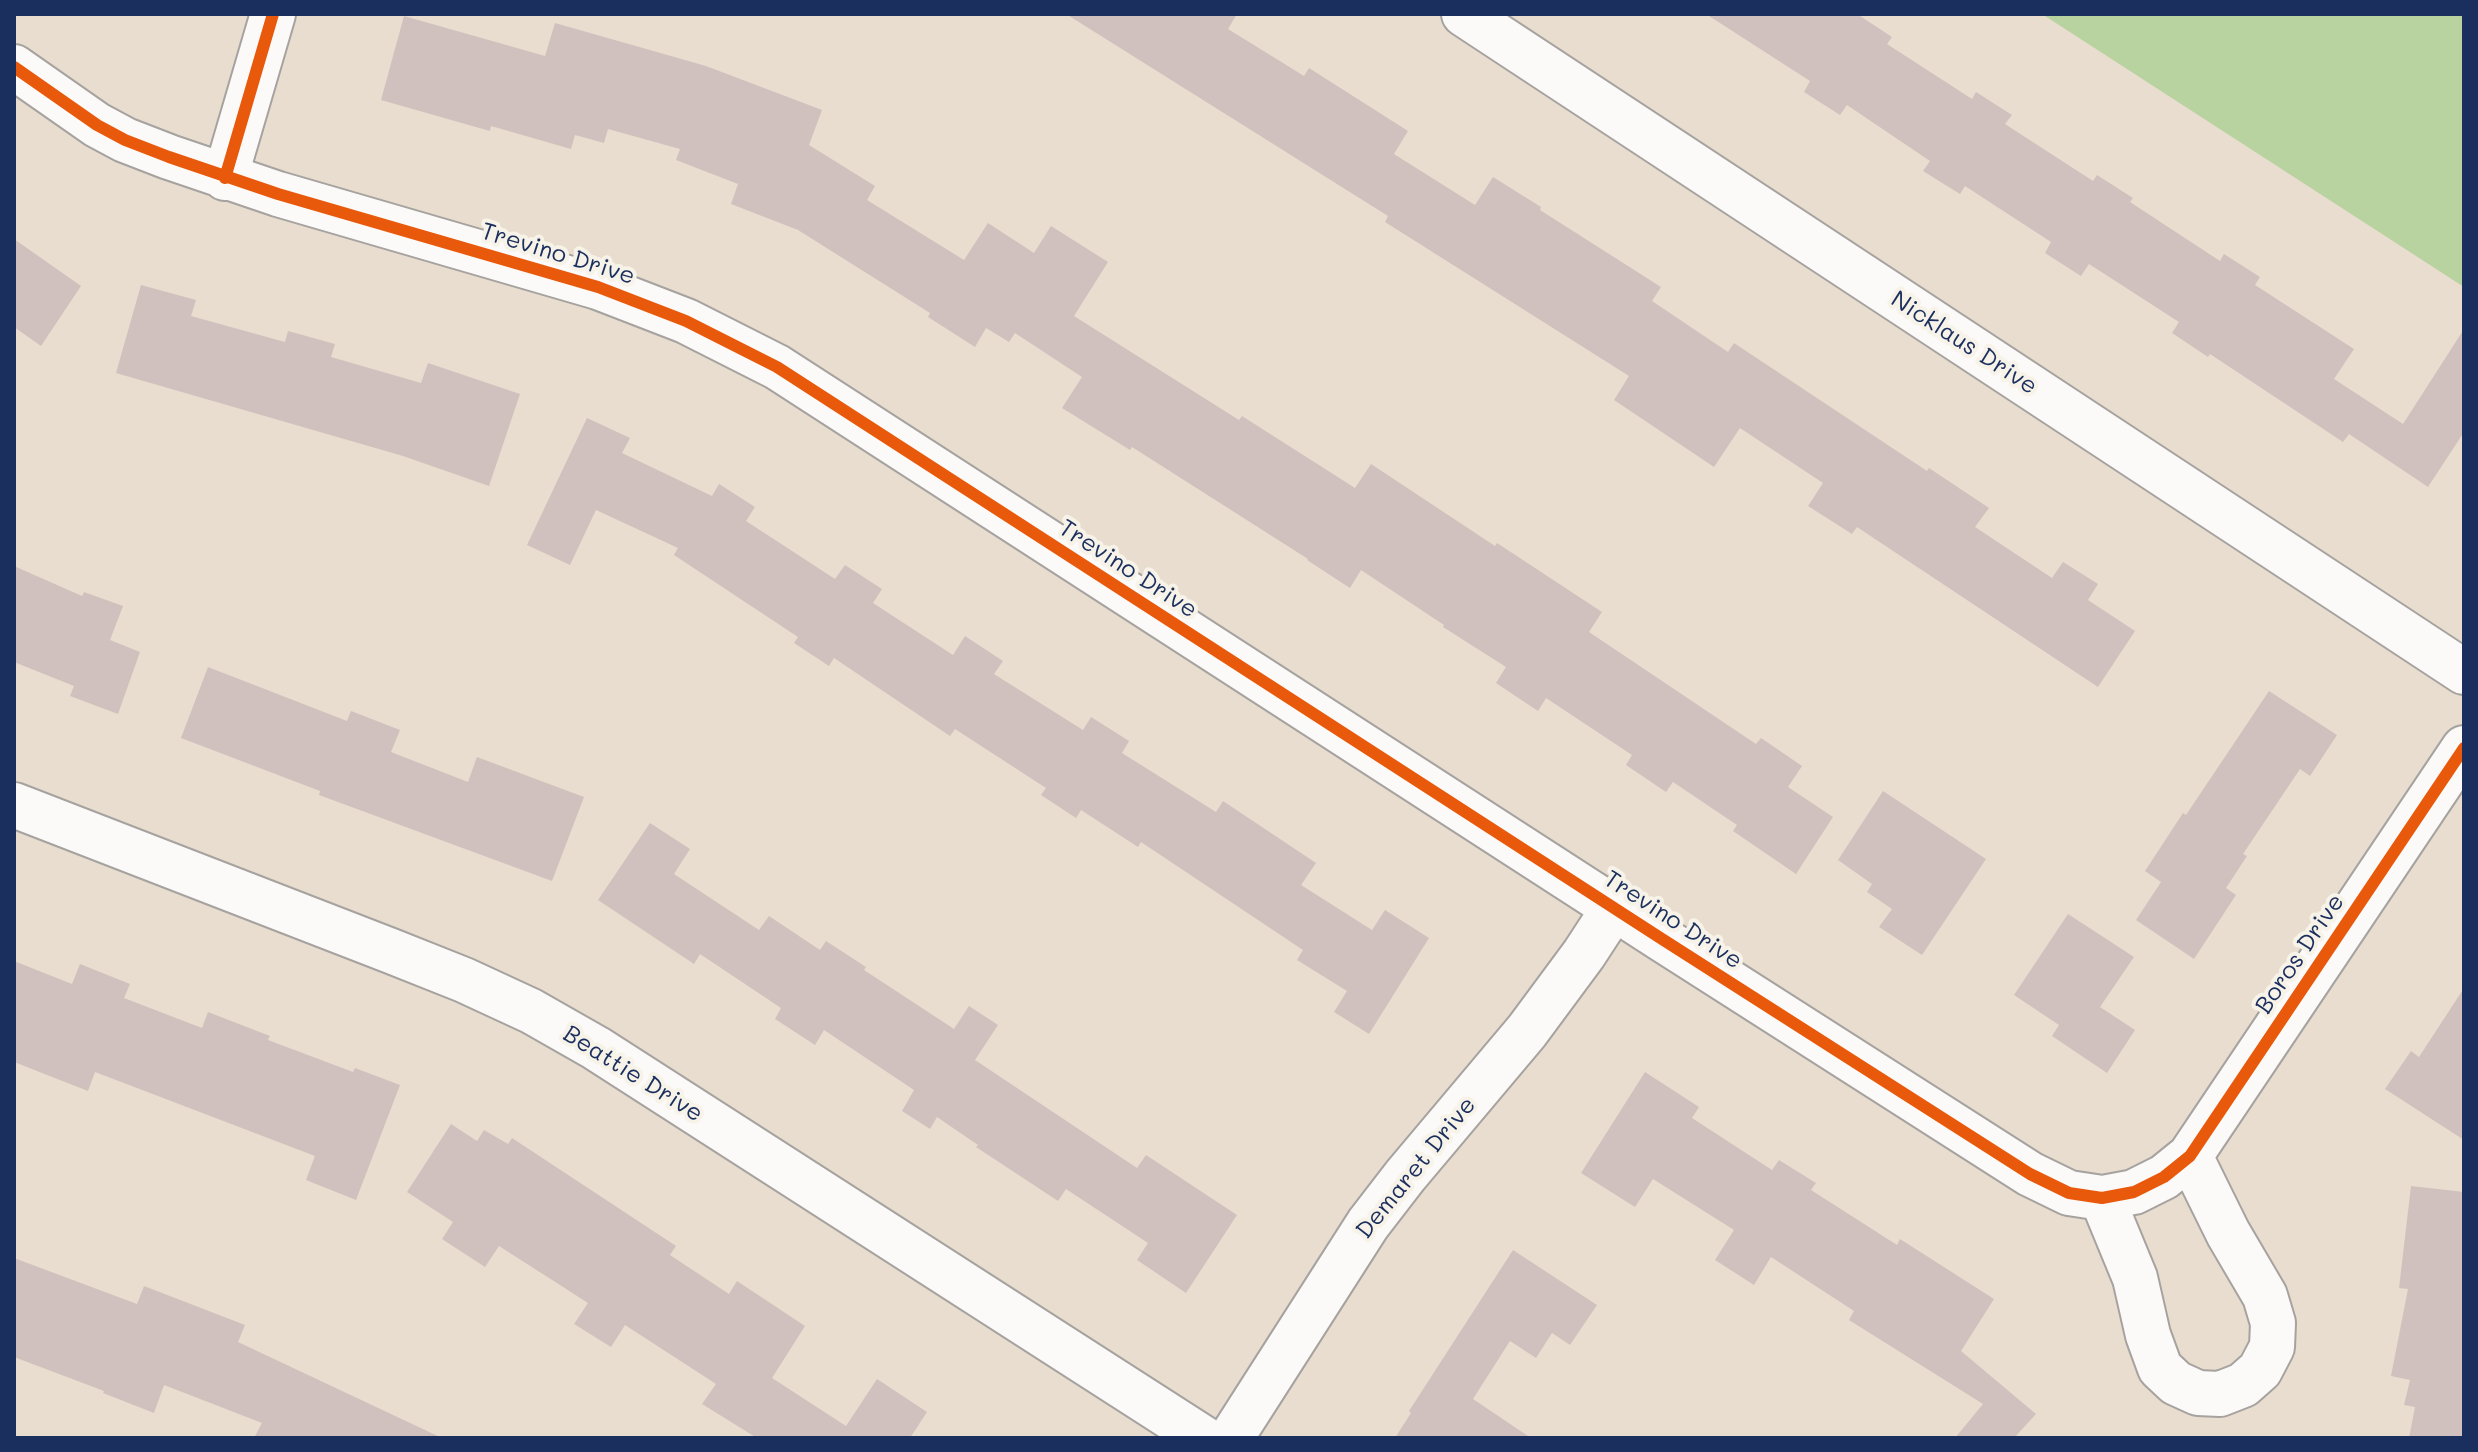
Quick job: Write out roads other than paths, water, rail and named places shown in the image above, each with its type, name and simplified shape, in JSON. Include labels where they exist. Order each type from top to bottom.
[{"type":"street","points":[[225,178],[273,14]]},
{"type":"street","name":"Nicklaus Drive","points":[[1464,14],[2464,672]]},
{"type":"street","name":"Trevino Drive","points":[[14,67],[62,102],[125,140],[225,178],[598,287],[686,321],[765,361],[2030,1174],[2069,1193],[2102,1198],[2134,1192],[2177,1166]]},
{"type":"street","name":"Boros Drive","points":[[2177,1166],[2464,748]]},
{"type":"street","name":"Beattie Drive","points":[[14,805],[421,963],[531,1011],[596,1048],[1203,1438]]},
{"type":"street","name":"Demaret Drive","points":[[1231,1438],[1368,1224],[1527,1031],[1614,908]]},
{"type":"street","points":[[2102,1198],[2135,1278],[2148,1335],[2160,1368],[2176,1383],[2198,1393],[2220,1394],[2243,1385],[2260,1370],[2272,1347],[2273,1323],[2265,1296],[2228,1233],[2177,1166]]}]
